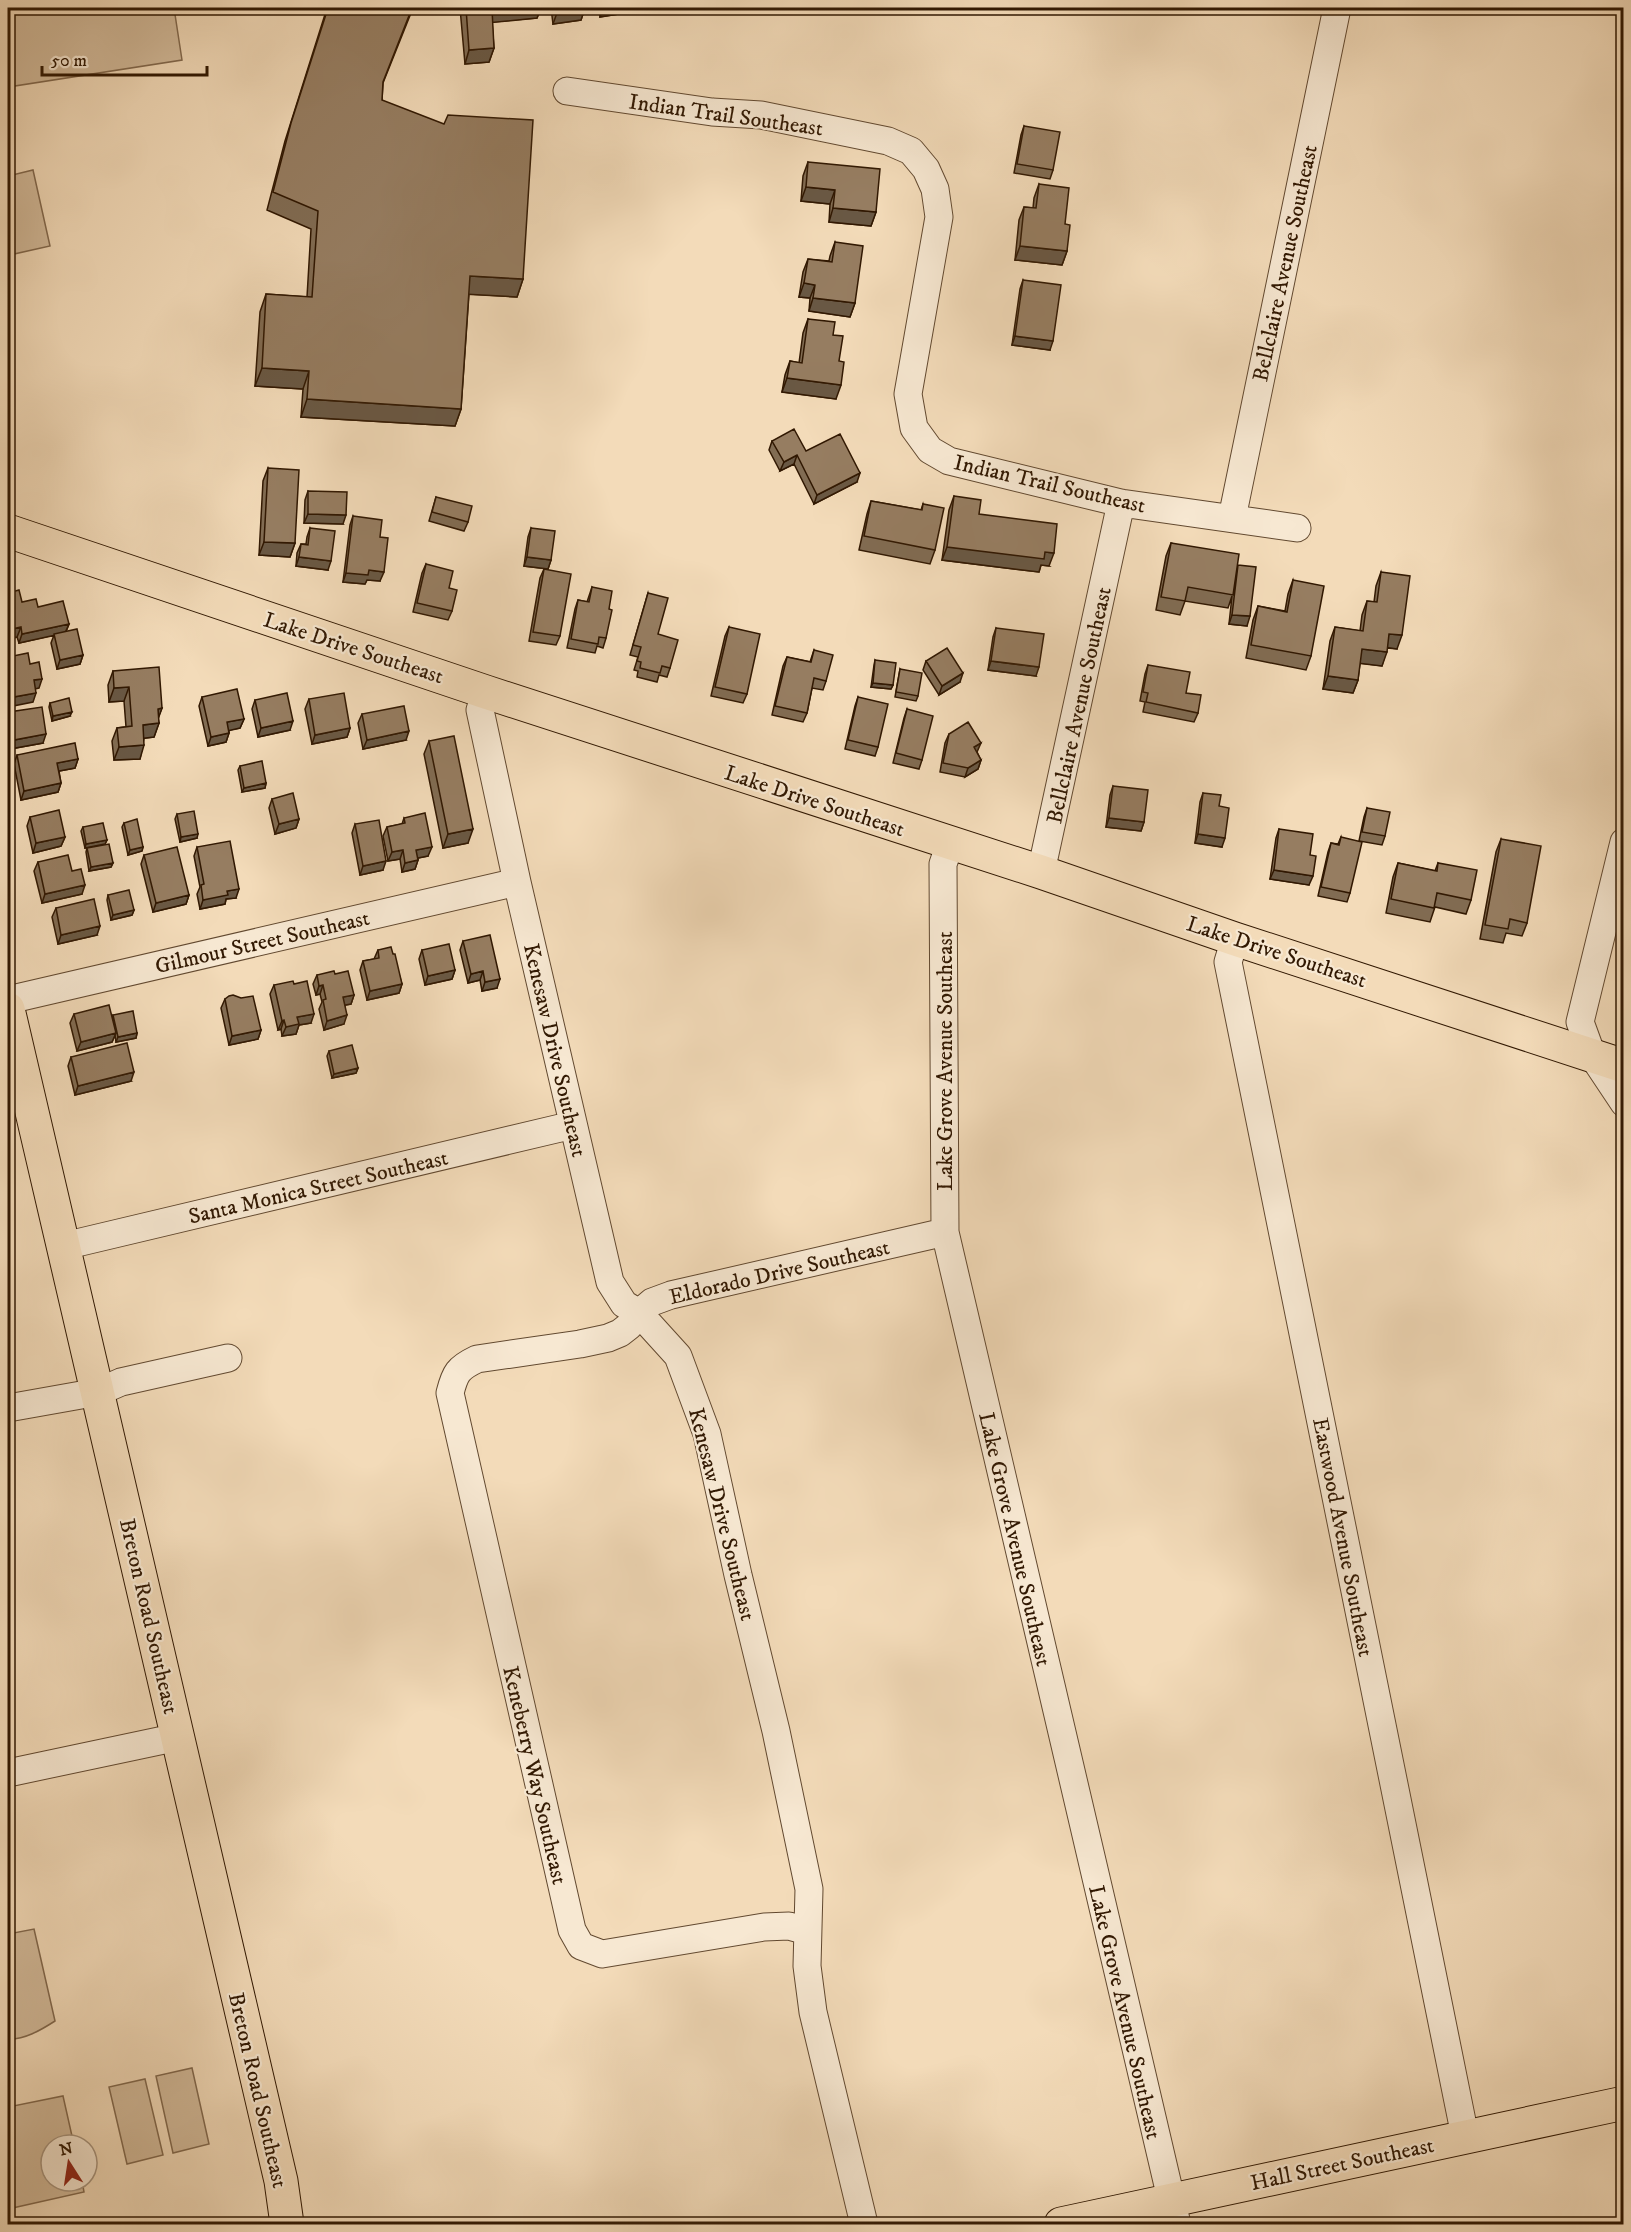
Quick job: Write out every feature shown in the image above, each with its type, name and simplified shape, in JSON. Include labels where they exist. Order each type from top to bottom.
[{"type":"main road","name":"Lake Drive Southeast","points":[[8,531],[486,692],[1041,872],[1236,939],[1623,1066]]},
{"type":"main road","name":"Breton Road Southeast","points":[[8,1009],[17,1088],[64,1246],[279,2170],[287,2224]]},
{"type":"main road","name":"Hall Street Southeast","points":[[1061,2224],[1173,2212],[1465,2136],[1623,2103]]},
{"type":"street","name":"Bellclaire Avenue Southeast","points":[[1232,518],[1336,8]]},
{"type":"street","name":"Indian Trail Southeast","points":[[567,91],[712,112],[761,115],[888,141],[911,151],[926,169],[935,189],[939,217],[908,394],[914,428],[930,450],[949,461],[1121,503],[1297,528]]},
{"type":"street","name":"Bellclaire Avenue Southeast","points":[[1041,872],[1121,503]]},
{"type":"street","name":"Kenesaw Drive Southeast","points":[[486,692],[480,710],[517,882],[610,1282],[624,1304],[639,1313],[678,1356],[707,1434],[776,1731],[809,1889],[807,1966],[813,2012],[864,2224]]},
{"type":"street","points":[[1623,842],[1580,1022],[1592,1055],[1623,1103]]},
{"type":"street","name":"Lake Grove Avenue Southeast","points":[[950,844],[943,864],[945,1232],[1173,2212]]},
{"type":"street","name":"Gilmour Street Southeast","points":[[8,1000],[517,882]]},
{"type":"street","name":"Eastwood Avenue Southeast","points":[[1236,939],[1228,962],[1465,2136]]},
{"type":"street","name":"Santa Monica Street Southeast","points":[[64,1246],[573,1125]]},
{"type":"street","name":"Eldorado Drive Southeast","points":[[454,1377],[463,1366],[477,1359],[608,1338],[620,1333],[652,1302],[670,1295],[945,1232]]},
{"type":"street","points":[[8,1408],[98,1392],[121,1382],[228,1358]]},
{"type":"street","name":"Keneberry Way Southeast","points":[[454,1377],[450,1393],[455,1420],[572,1930],[581,1946],[602,1954],[764,1927],[789,1926],[807,1931]]},
{"type":"street","points":[[8,1773],[178,1737]]},
{"type":"shaded area","points":[[8,8],[174,8],[182,60],[8,87]]},
{"type":"shaded area","points":[[33,170],[50,246],[14,254],[8,225],[8,176]]},
{"type":"shaded area","points":[[34,1929],[55,2021],[26,2036],[8,2039],[8,1934]]},
{"type":"shaded area","points":[[192,2068],[209,2144],[173,2153],[156,2076]]},
{"type":"shaded area","points":[[145,2079],[163,2155],[127,2164],[109,2087]]},
{"type":"shaded area","points":[[63,2096],[71,2133],[39,2133],[39,2193],[80,2193],[8,2209],[8,2107]]},
{"type":"building","points":[[328,8],[412,8],[383,82],[382,100],[444,124],[448,115],[533,120],[523,279],[470,276],[461,409],[307,399],[309,371],[262,368],[266,294],[312,297],[318,211],[273,192],[291,123]]},
{"type":"building","points":[[466,8],[511,8],[492,9],[494,48],[469,50]]},
{"type":"building","points":[[1024,126],[1060,132],[1053,170],[1017,164]]},
{"type":"building","points":[[808,162],[880,169],[876,212],[833,208],[835,190],[806,187]]},
{"type":"building","points":[[1039,184],[1069,188],[1065,224],[1070,225],[1067,251],[1020,246],[1024,207],[1036,208]]},
{"type":"building","points":[[835,242],[863,246],[855,303],[813,298],[815,285],[804,283],[808,259],[832,262]]},
{"type":"building","points":[[1023,280],[1061,285],[1053,341],[1015,336]]},
{"type":"building","points":[[808,319],[835,322],[833,335],[843,336],[839,361],[844,362],[841,385],[787,378],[790,361],[802,363]]},
{"type":"building","points":[[794,429],[806,451],[840,434],[860,473],[817,495],[797,455],[784,462],[772,441]]},
{"type":"building","points":[[268,468],[299,470],[295,543],[264,542]]},
{"type":"building","points":[[308,491],[347,492],[346,515],[308,514]]},
{"type":"building","points":[[954,496],[981,500],[979,514],[1057,524],[1054,553],[1045,552],[1044,559],[947,547]]},
{"type":"building","points":[[436,497],[472,506],[468,522],[432,512]]},
{"type":"building","points":[[871,501],[922,510],[923,504],[944,508],[935,550],[864,536]]},
{"type":"building","points":[[353,516],[382,520],[380,537],[388,538],[384,572],[369,570],[368,575],[346,573]]},
{"type":"building","points":[[310,528],[335,531],[331,561],[299,557],[301,544],[308,545]]},
{"type":"building","points":[[531,528],[555,531],[551,560],[527,557]]},
{"type":"building","points":[[1171,543],[1239,554],[1233,595],[1188,587],[1185,601],[1161,597]]},
{"type":"building","points":[[426,564],[453,571],[449,588],[457,590],[452,611],[417,603]]},
{"type":"building","points":[[1238,565],[1256,567],[1250,616],[1232,615]]},
{"type":"building","points":[[544,569],[571,574],[560,636],[533,632]]},
{"type":"building","points":[[1381,572],[1410,576],[1402,635],[1389,634],[1387,652],[1362,649],[1358,680],[1328,676],[1335,627],[1363,631],[1367,601],[1377,602]]},
{"type":"building","points":[[1293,580],[1324,586],[1311,656],[1251,645],[1258,606],[1287,612]]},
{"type":"building","points":[[592,587],[612,591],[609,609],[612,610],[606,638],[599,637],[598,644],[571,639],[578,600],[589,602]]},
{"type":"building","points":[[19,590],[22,602],[36,599],[38,607],[63,601],[69,624],[22,634],[21,627],[8,630],[8,593]]},
{"type":"building","points":[[648,593],[668,598],[658,634],[678,640],[670,668],[662,666],[660,673],[640,668],[641,662],[637,661],[641,647],[633,645]]},
{"type":"building","points":[[729,627],[760,634],[747,694],[715,687]]},
{"type":"building","points":[[996,628],[1044,634],[1039,667],[991,661]]},
{"type":"building","points":[[77,629],[83,655],[60,660],[54,634]]},
{"type":"building","points":[[947,648],[963,673],[942,686],[926,661]]},
{"type":"building","points":[[814,650],[833,655],[826,681],[814,678],[807,713],[775,706],[787,657],[811,662]]},
{"type":"building","points":[[28,653],[30,664],[39,662],[42,679],[34,680],[36,693],[8,698],[8,657]]},
{"type":"building","points":[[875,660],[896,663],[893,685],[873,683]]},
{"type":"building","points":[[1148,665],[1190,672],[1186,693],[1201,695],[1198,713],[1146,702],[1148,693],[1143,692]]},
{"type":"building","points":[[159,667],[162,708],[158,709],[159,723],[143,725],[144,745],[119,747],[117,728],[132,726],[129,687],[114,688],[113,671]]},
{"type":"building","points":[[900,669],[922,673],[918,696],[896,692]]},
{"type":"building","points":[[237,689],[244,719],[227,722],[229,733],[211,737],[202,697]]},
{"type":"building","points":[[287,693],[293,721],[261,728],[255,700]]},
{"type":"building","points":[[344,693],[350,728],[315,735],[309,699]]},
{"type":"building","points":[[858,697],[888,704],[878,747],[848,740]]},
{"type":"building","points":[[69,698],[72,712],[53,716],[50,703]]},
{"type":"building","points":[[404,706],[409,731],[367,740],[362,714]]},
{"type":"building","points":[[42,707],[46,734],[14,740],[9,712]]},
{"type":"building","points":[[907,709],[933,716],[922,760],[896,753]]},
{"type":"building","points":[[968,722],[981,743],[974,747],[981,760],[968,768],[943,763],[949,734]]},
{"type":"building","points":[[454,736],[473,829],[448,834],[429,741]]},
{"type":"building","points":[[75,743],[78,759],[57,763],[61,783],[24,791],[17,755]]},
{"type":"building","points":[[262,761],[266,783],[244,788],[240,766]]},
{"type":"building","points":[[1113,786],[1148,790],[1144,822],[1109,818]]},
{"type":"building","points":[[293,793],[299,819],[279,824],[272,799]]},
{"type":"building","points":[[1203,793],[1221,795],[1219,806],[1229,808],[1225,838],[1198,834]]},
{"type":"building","points":[[1367,808],[1390,812],[1385,836],[1362,832]]},
{"type":"building","points":[[59,810],[65,837],[36,843],[30,817]]},
{"type":"building","points":[[194,811],[198,834],[181,837],[177,814]]},
{"type":"building","points":[[425,813],[432,847],[416,850],[418,860],[405,863],[403,850],[392,852],[387,827],[405,823],[404,818]]},
{"type":"building","points":[[137,819],[143,847],[130,850],[124,823]]},
{"type":"building","points":[[379,820],[386,861],[363,866],[355,824]]},
{"type":"building","points":[[103,823],[107,840],[86,844],[83,827]]},
{"type":"building","points":[[1279,829],[1313,834],[1310,855],[1316,856],[1313,876],[1274,870]]},
{"type":"building","points":[[1341,837],[1362,842],[1350,893],[1321,887],[1331,843],[1339,845]]},
{"type":"building","points":[[1501,839],[1541,846],[1527,923],[1510,919],[1508,929],[1485,925]]},
{"type":"building","points":[[230,841],[239,889],[227,891],[228,895],[203,900],[201,885],[204,884],[197,847]]},
{"type":"building","points":[[109,844],[113,863],[91,867],[87,848]]},
{"type":"building","points":[[177,847],[189,895],[156,903],[144,855]]},
{"type":"building","points":[[68,855],[72,871],[81,869],[85,885],[45,894],[38,862]]},
{"type":"building","points":[[1398,863],[1437,871],[1438,863],[1477,870],[1471,900],[1437,893],[1434,908],[1391,899]]},
{"type":"building","points":[[129,890],[134,910],[113,915],[108,895]]},
{"type":"building","points":[[94,899],[100,926],[61,935],[56,908]]},
{"type":"building","points":[[490,935],[500,979],[485,982],[483,971],[471,974],[463,941]]},
{"type":"building","points":[[449,944],[455,970],[428,976],[422,950]]},
{"type":"building","points":[[391,947],[395,954],[402,984],[370,991],[363,961],[379,958],[378,950]]},
{"type":"building","points":[[334,971],[335,974],[348,971],[354,995],[343,997],[347,1015],[327,1021],[323,985],[319,986],[317,975]]},
{"type":"building","points":[[293,981],[294,984],[307,981],[314,1014],[297,1017],[299,1024],[286,1027],[284,1020],[282,1021],[274,985]]},
{"type":"building","points":[[233,995],[241,998],[253,996],[261,1030],[232,1036],[225,999]]},
{"type":"building","points":[[109,1005],[116,1033],[81,1042],[74,1014]]},
{"type":"building","points":[[133,1011],[137,1033],[118,1037],[113,1015]]},
{"type":"building","points":[[127,1043],[134,1072],[78,1086],[71,1057]]},
{"type":"building","points":[[352,1045],[358,1068],[334,1074],[329,1051]]}]
